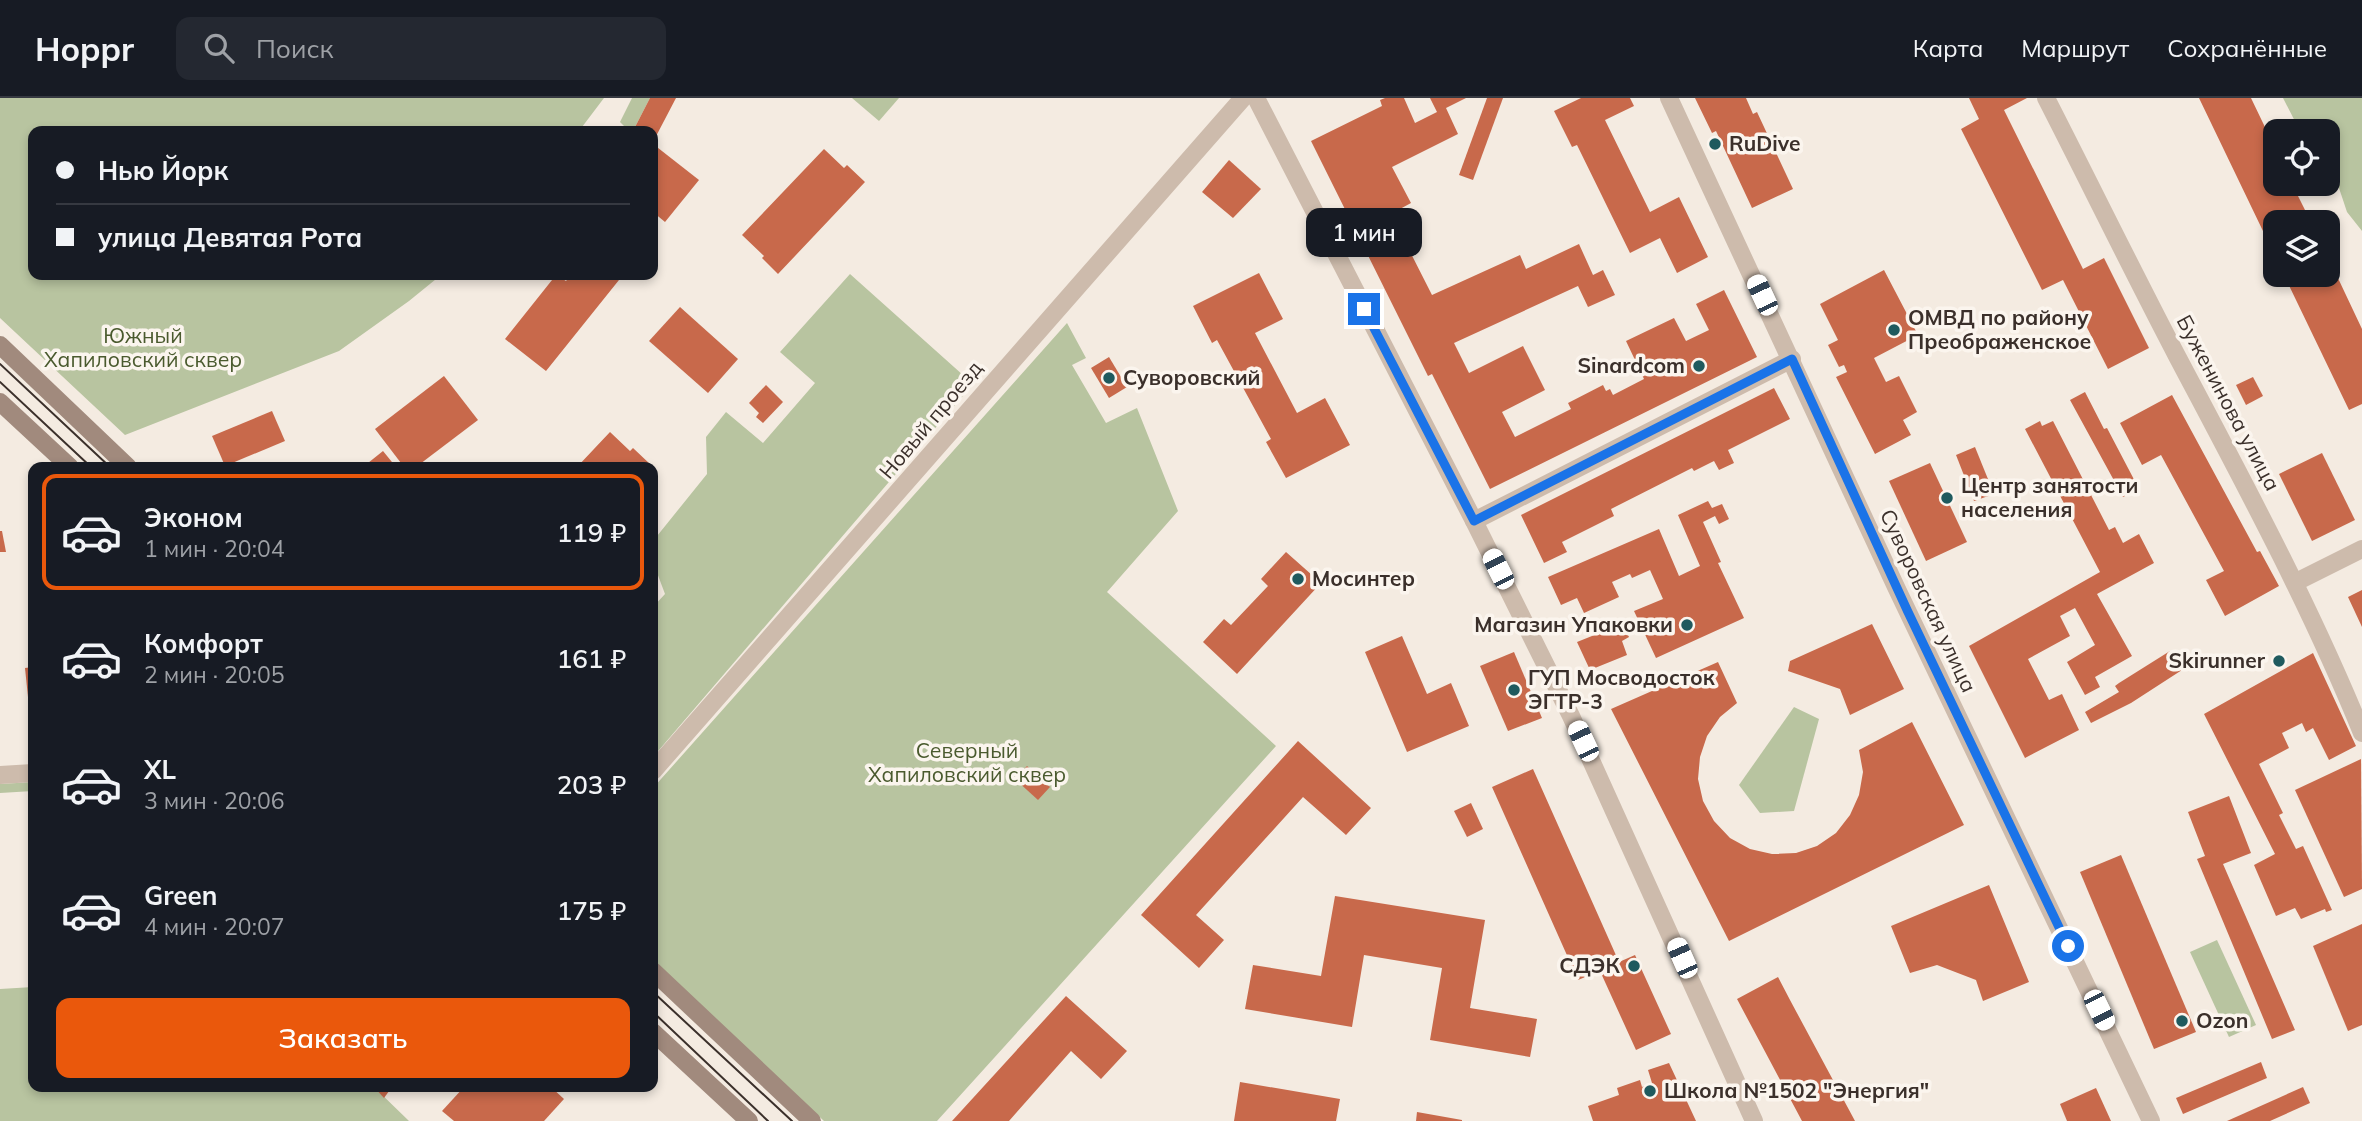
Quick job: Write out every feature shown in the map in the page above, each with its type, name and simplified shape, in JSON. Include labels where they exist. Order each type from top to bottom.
[{"type":"main road","points":[[0,345],[123,462]]},
{"type":"main road","points":[[0,402],[65,462]]},
{"type":"main road","points":[[658,976],[812,1121]]},
{"type":"main road","points":[[658,1037],[749,1121]]},
{"type":"street","name":"Новый проезд","points":[[658,765],[1243,98]]},
{"type":"street","points":[[1256,98],[1474,521],[1577,728],[1754,1121]]},
{"type":"street","name":"Суворовская улица","points":[[1669,98],[1908,612],[2151,1121]]},
{"type":"street","name":"Буженинова улица","points":[[2046,98],[2296,582],[2336,668],[2362,733]]},
{"type":"street","points":[[1474,521],[1792,359]]},
{"type":"street","points":[[2296,582],[2362,549]]},
{"type":"street","points":[[0,775],[28,773]]},
{"type":"green space","name":"Южный Хапиловский сквер","points":[[0,98],[604,98],[583,126],[28,126],[28,280],[435,280],[339,351],[125,435],[0,318]]},
{"type":"green space","points":[[632,98],[650,98],[636,126],[624,126],[620,122]]},
{"type":"green space","points":[[852,98],[899,98],[879,121]]},
{"type":"green space","points":[[2283,98],[2362,98],[2362,231],[2347,212],[2340,191],[2340,119],[2294,119]]},
{"type":"green space","points":[[850,274],[973,384],[658,751],[658,602],[665,594],[658,575],[658,535],[707,474],[706,437],[726,412],[763,443],[815,383],[780,352]]},
{"type":"green space","name":"Северный Хапиловский сквер","points":[[1067,323],[1086,358],[1072,365],[1106,423],[1137,408],[1178,511],[1107,592],[1276,746],[937,1121],[824,1121],[658,966],[658,782]]},
{"type":"green space","points":[[1794,707],[1819,719],[1794,811],[1760,813],[1739,785]]},
{"type":"green space","points":[[28,782],[28,791],[0,793],[0,784]]},
{"type":"green space","points":[[2217,940],[2256,1025],[2229,1037],[2190,952]]},
{"type":"green space","points":[[28,987],[28,1092],[379,1092],[409,1121],[0,1121],[0,989]]},
{"type":"building","points":[[650,98],[676,98],[658,132],[658,126],[636,126]]},
{"type":"building","points":[[1404,98],[1415,123],[1437,112],[1430,98],[1466,98],[1446,108],[1458,134],[1392,167],[1411,203],[1400,209],[1408,225],[1399,230],[1432,295],[1520,255],[1526,269],[1579,244],[1593,275],[1603,270],[1615,295],[1588,307],[1578,286],[1454,343],[1469,373],[1523,346],[1545,390],[1502,412],[1515,437],[1571,409],[1568,403],[1603,385],[1606,391],[1610,389],[1613,395],[1644,379],[1626,341],[1674,318],[1686,341],[1709,330],[1696,304],[1724,290],[1757,357],[1490,489],[1432,374],[1428,376],[1311,141],[1382,106],[1380,100]]},
{"type":"building","points":[[1487,98],[1503,98],[1473,180],[1459,175]]},
{"type":"building","points":[[1581,98],[1630,98],[1634,106],[1605,120],[1650,212],[1679,197],[1708,257],[1677,273],[1660,238],[1630,253],[1577,145],[1572,147],[1554,111]]},
{"type":"building","points":[[1695,98],[1746,98],[1753,114],[1757,112],[1793,189],[1752,208],[1716,131],[1712,133]]},
{"type":"building","points":[[1969,98],[2027,98],[2004,110],[2083,269],[2104,258],[2149,348],[2108,369],[2063,280],[2042,290],[1961,129],[1979,119]]},
{"type":"building","points":[[2199,98],[2251,98],[2263,123],[2263,196],[2298,196],[2305,210],[2263,210],[2263,231]]},
{"type":"building","points":[[658,148],[699,180],[665,222],[658,216]]},
{"type":"building","points":[[824,149],[844,168],[847,165],[865,182],[778,274],[742,235]]},
{"type":"building","points":[[1229,160],[1261,189],[1233,218],[1202,192]]},
{"type":"building","points":[[1884,270],[1918,335],[1874,358],[1886,382],[1899,376],[1917,412],[1903,420],[1911,435],[1875,454],[1836,377],[1847,372],[1844,365],[1839,367],[1828,345],[1838,340],[1820,304]]},
{"type":"building","points":[[1259,273],[1283,319],[1255,333],[1297,413],[1325,398],[1350,445],[1286,478],[1266,442],[1271,439],[1217,340],[1212,343],[1193,306]]},
{"type":"building","points":[[552,280],[619,280],[546,371],[505,339]]},
{"type":"building","points":[[2340,282],[2362,329],[2362,404],[2349,410],[2290,287],[2340,287]]},
{"type":"building","points":[[680,307],[738,359],[708,393],[649,341]]},
{"type":"building","name":"Суворовский","points":[[1109,357],[1127,387],[1109,398],[1091,368]]},
{"type":"building","points":[[444,376],[478,420],[423,462],[400,462],[375,429]]},
{"type":"building","points":[[2253,377],[2263,396],[2246,405],[2236,385]]},
{"type":"building","points":[[766,385],[783,402],[763,423],[756,417],[759,413],[749,403]]},
{"type":"building","points":[[1774,388],[1790,419],[1728,450],[1734,463],[1719,470],[1714,461],[1694,471],[1692,468],[1611,509],[1614,516],[1562,542],[1567,552],[1544,563],[1521,515]]},
{"type":"building","points":[[2085,392],[2139,489],[2123,497],[2070,400]]},
{"type":"building","points":[[2172,395],[2257,552],[2260,551],[2279,586],[2225,616],[2206,580],[2224,571],[2161,455],[2142,465],[2120,423]]},
{"type":"building","points":[[272,411],[285,441],[235,462],[223,462],[212,436]]},
{"type":"building","points":[[2040,421],[2042,426],[2053,421],[2109,530],[2115,527],[2123,543],[2139,534],[2154,563],[2097,594],[2132,656],[2095,677],[2100,687],[2085,695],[2067,662],[2095,645],[2075,608],[2060,616],[2070,636],[2028,659],[2049,700],[2062,694],[2079,730],[2025,758],[1969,646],[2100,572],[2025,429]]},
{"type":"building","points":[[610,432],[630,451],[633,448],[648,462],[582,462]]},
{"type":"building","points":[[1975,447],[1994,494],[1974,501],[1956,455]]},
{"type":"building","points":[[383,451],[392,462],[369,462]]},
{"type":"building","points":[[2322,453],[2355,520],[2312,541],[2279,474]]},
{"type":"building","points":[[1930,463],[1967,542],[1926,561],[1889,481]]},
{"type":"building","points":[[1708,501],[1712,508],[1722,504],[1729,519],[1719,524],[1715,516],[1703,522],[1721,562],[1718,563],[1744,618],[1656,658],[1634,611],[1663,599],[1650,570],[1632,578],[1630,574],[1612,582],[1619,597],[1584,613],[1577,598],[1561,605],[1548,577],[1659,529],[1679,576],[1700,566],[1678,515]]},
{"type":"building","points":[[2,531],[6,552],[0,552]]},
{"type":"building","points":[[1286,552],[1321,583],[1237,674],[1203,642],[1224,619],[1231,625],[1268,586],[1261,579]]},
{"type":"building","points":[[2362,590],[2362,627],[2348,597]]},
{"type":"building","points":[[1620,618],[1629,637],[1622,641],[1627,655],[1590,670],[1577,642],[1597,634],[1595,629]]},
{"type":"building","points":[[1872,624],[1904,689],[1850,715],[1840,689],[1788,671],[1790,661]]},
{"type":"building","points":[[1402,636],[1427,694],[1451,683],[1469,726],[1407,752],[1365,652]]},
{"type":"building","points":[[2170,651],[2182,670],[2131,703],[2091,723],[2085,712],[2119,692],[2115,686],[2119,683]]},
{"type":"building","points":[[1514,652],[1542,718],[1508,731],[1480,666]]},
{"type":"building","points":[[2313,653],[2356,746],[2329,760],[2313,728],[2306,732],[2302,723],[2282,733],[2289,748],[2259,764],[2283,813],[2279,815],[2296,849],[2303,846],[2332,910],[2326,912],[2325,909],[2301,919],[2295,908],[2276,916],[2254,865],[2275,854],[2204,714]]},
{"type":"building","points":[[1718,662],[1737,703],[1720,717],[1707,736],[1700,757],[1698,779],[1703,801],[1714,821],[1730,838],[1750,849],[1772,854],[1796,853],[1817,846],[1836,833],[1850,815],[1859,795],[1863,772],[1859,750],[1912,722],[1964,825],[1729,941],[1611,709]]},
{"type":"building","points":[[25,668],[28,668],[28,697]]},
{"type":"building","points":[[1298,741],[1371,808],[1346,835],[1303,797],[1196,915],[1224,940],[1199,968],[1141,915]]},
{"type":"building","points":[[2361,759],[2362,889],[2344,897],[2295,790]]},
{"type":"building","points":[[1027,766],[1050,787],[1038,800],[1015,779]]},
{"type":"building","points":[[1533,769],[1619,962],[1635,955],[1671,1034],[1636,1050],[1600,971],[1578,980],[1492,787]]},
{"type":"building","points":[[2229,796],[2251,853],[2223,864],[2295,1030],[2272,1039],[2197,859],[2205,856],[2188,812]]},
{"type":"building","points":[[1471,803],[1483,829],[1467,837],[1454,811]]},
{"type":"building","points":[[2121,855],[2196,1032],[2154,1049],[2080,872]]},
{"type":"building","points":[[1989,885],[2029,982],[1983,1001],[1976,980],[1937,965],[1910,973],[1891,926]]},
{"type":"building","points":[[1335,896],[1485,920],[1470,1008],[1537,1019],[1530,1057],[1430,1040],[1442,968],[1364,955],[1352,1027],[1245,1009],[1253,965],[1321,976]]},
{"type":"building","points":[[2362,924],[2362,1025],[2348,1031],[2313,946]]},
{"type":"building","points":[[1778,977],[1855,1121],[1802,1121],[1737,999]]},
{"type":"building","points":[[1066,996],[1127,1051],[1101,1079],[1071,1051],[1009,1121],[952,1121]]},
{"type":"building","points":[[2261,1062],[2267,1078],[2183,1114],[2176,1098]]},
{"type":"building","name":"Школа №1502 \"Энергия\"","points":[[1669,1063],[1696,1121],[1593,1121],[1588,1106],[1619,1095],[1617,1088],[1640,1080],[1642,1087],[1652,1083],[1648,1070]]},
{"type":"building","points":[[1240,1082],[1340,1099],[1336,1121],[1234,1121]]},
{"type":"building","points":[[2303,1087],[2310,1103],[2270,1121],[2227,1121]]},
{"type":"building","points":[[2096,1088],[2111,1121],[2067,1121],[2060,1104]]},
{"type":"building","points":[[459,1092],[556,1092],[564,1099],[544,1121],[454,1121],[442,1111]]},
{"type":"building","points":[[1417,1112],[1462,1120],[1462,1121],[1416,1121]]},
{"type":"tram line","points":[[0,364],[105,462]]},
{"type":"tram line","points":[[0,382],[86,462]]},
{"type":"tram line","points":[[658,997],[792,1121]]},
{"type":"tram line","points":[[658,1017],[768,1121]]},
{"type":"place","name":"RuDive","points":[[1715,144]]},
{"type":"place","name":"ОМВД по району Преображенское","points":[[1894,330]]},
{"type":"place","name":"Sinardcom","points":[[1699,366]]},
{"type":"place","name":"Суворовский","points":[[1109,378]]},
{"type":"place","name":"Центр занятости населения","points":[[1947,498]]},
{"type":"place","name":"Мосинтер","points":[[1298,579]]},
{"type":"place","name":"Магазин Упаковки","points":[[1687,625]]},
{"type":"place","name":"Skirunner","points":[[2279,661]]},
{"type":"place","name":"ГУП Мосводосток ЭГТР-3","points":[[1514,690]]},
{"type":"place","name":"СДЭК","points":[[1634,966]]},
{"type":"place","name":"Ozon","points":[[2182,1021]]},
{"type":"place","name":"Школа №1502 \"Энергия\"","points":[[1650,1091]]},
{"type":"route","points":[[1364,309],[1474,521],[1792,359],[1908,612],[2068,946]]}]
